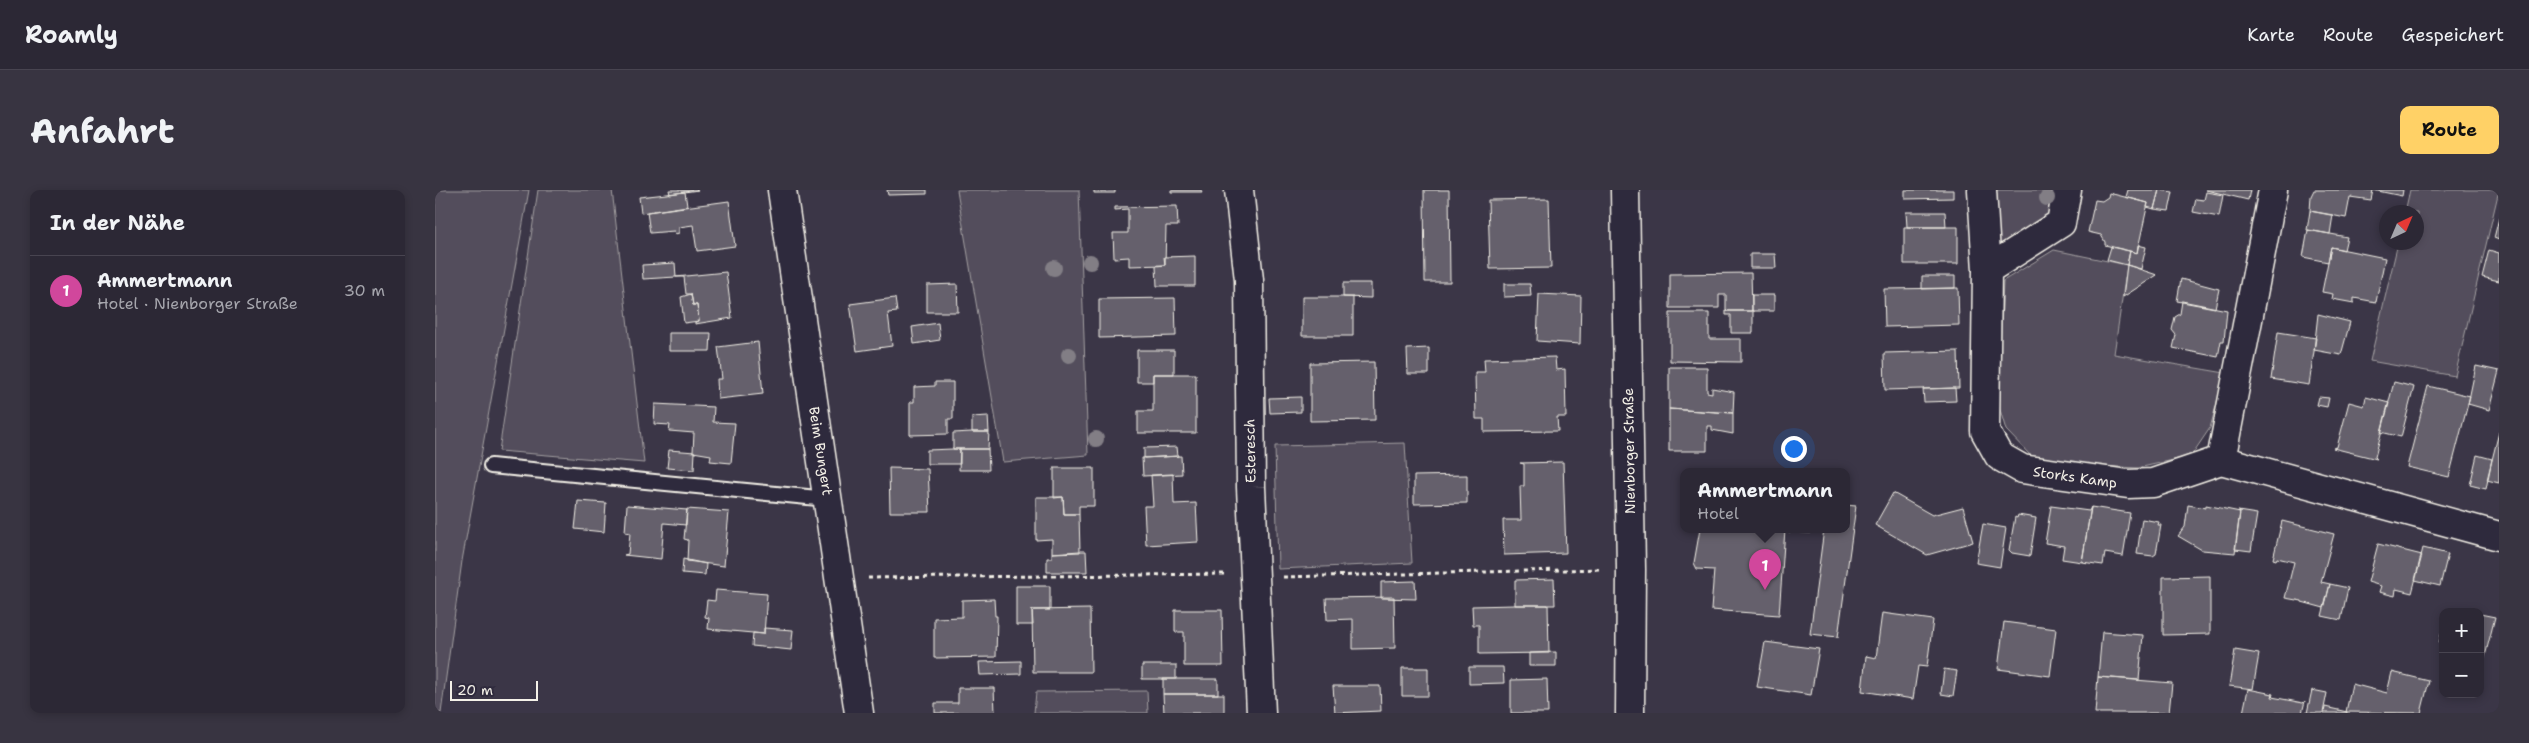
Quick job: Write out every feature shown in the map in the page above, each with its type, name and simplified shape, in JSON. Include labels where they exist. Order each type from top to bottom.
[{"type":"street","name":"Beim Bungert","points":[[782,190],[859,713]]},
{"type":"street","name":"Esteresch","points":[[1239,190],[1249,280],[1251,487],[1261,713]]},
{"type":"street","name":"Nienborger Straße","points":[[1625,190],[1633,713]]},
{"type":"street","name":"Storks Kamp","points":[[1981,190],[1987,270],[1985,431],[1999,456],[2022,469],[2128,484],[2153,483],[2221,460]]},
{"type":"street","points":[[1987,270],[2061,223],[2067,190]]},
{"type":"street","points":[[2273,190],[2221,460],[2499,536]]},
{"type":"lane","points":[[491,466],[828,499]]},
{"type":"path","points":[[840,579],[1255,576],[1631,569]]},
{"type":"shaded area","points":[[435,190],[529,190],[462,561],[441,713],[435,713]]},
{"type":"shaded area","points":[[538,190],[612,190],[644,463],[499,451]]},
{"type":"shaded area","points":[[957,190],[1079,190],[1088,455],[1003,462]]},
{"type":"shaded area","points":[[1990,190],[2061,190],[2043,225],[2000,250]]},
{"type":"shaded area","points":[[2410,190],[2499,190],[2455,376],[2370,361],[2396,250],[2424,250],[2424,205],[2407,205]]},
{"type":"shaded area","points":[[2054,250],[2127,265],[2114,354],[2225,373],[2210,428],[2191,456],[2138,468],[2081,465],[2031,456],[2006,430],[1998,403],[2003,281]]},
{"type":"shaded area","points":[[1405,443],[1412,563],[1278,569],[1275,446]]},
{"type":"shaded area","points":[[1147,691],[1148,713],[1034,713],[1036,692]]},
{"type":"building","points":[[669,190],[698,190],[670,194]]},
{"type":"building","points":[[887,190],[927,190],[927,194],[888,195]]},
{"type":"building","points":[[1094,190],[1115,190],[1115,193],[1094,193]]},
{"type":"building","points":[[1171,190],[1201,190],[1202,192],[1171,192]]},
{"type":"building","points":[[1424,190],[1449,190],[1450,282],[1425,282]]},
{"type":"building","points":[[1905,190],[1953,190],[1953,198],[1905,199]]},
{"type":"building","points":[[2128,190],[2159,190],[2154,209],[2147,207],[2148,203],[2126,197]]},
{"type":"building","points":[[2159,190],[2173,192],[2169,211],[2154,209]]},
{"type":"building","points":[[2206,190],[2250,190],[2248,200]]},
{"type":"building","points":[[2314,190],[2373,190],[2371,200],[2350,197],[2346,218],[2310,211],[2311,196]]},
{"type":"building","points":[[2373,190],[2403,190],[2402,196]]},
{"type":"building","points":[[685,192],[687,206],[641,213],[639,197]]},
{"type":"building","points":[[2206,192],[2223,195],[2219,217],[2193,212],[2196,199],[2204,200]]},
{"type":"building","points":[[2109,193],[2148,203],[2137,253],[2105,245],[2101,235],[2088,232],[2095,200],[2102,201],[2108,197]]},
{"type":"building","points":[[1549,199],[1551,268],[1490,269],[1488,200]]},
{"type":"building","points":[[729,201],[735,246],[697,251],[693,225],[679,227],[679,233],[675,234],[674,231],[650,233],[647,212]]},
{"type":"building","points":[[1177,206],[1178,226],[1166,226],[1165,265],[1129,266],[1129,257],[1114,258],[1113,233],[1128,233],[1128,209],[1115,210],[1115,207]]},
{"type":"building","points":[[2310,211],[2333,215],[2330,234],[2307,230]]},
{"type":"building","points":[[1906,212],[1945,212],[1946,227],[1907,227]]},
{"type":"building","points":[[2499,218],[2499,240],[2494,238]]},
{"type":"building","points":[[1904,227],[1958,227],[1958,264],[1904,264]]},
{"type":"building","points":[[2308,230],[2347,237],[2344,250],[2331,247],[2328,262],[2303,257]]},
{"type":"building","points":[[2138,245],[2146,247],[2141,269],[2127,265],[2130,251],[2137,253]]},
{"type":"building","points":[[2111,247],[2130,251],[2127,265],[2107,260]]},
{"type":"building","points":[[2331,247],[2385,258],[2376,302],[2354,298],[2354,303],[2332,299],[2333,294],[2322,292]]},
{"type":"building","points":[[2489,250],[2499,253],[2499,281],[2482,277]]},
{"type":"building","points":[[1750,254],[1775,254],[1776,268],[1750,268]]},
{"type":"building","points":[[1195,256],[1195,286],[1157,286],[1156,266],[1165,265],[1164,257]]},
{"type":"building","points":[[675,263],[676,277],[643,279],[642,265]]},
{"type":"building","points":[[2127,265],[2157,275],[2123,297]]},
{"type":"building","points":[[726,272],[732,318],[695,324],[695,322],[699,321],[697,305],[693,305],[691,294],[686,294],[684,277],[676,277]]},
{"type":"building","points":[[1751,273],[1752,311],[1726,311],[1726,295],[1719,295],[1719,308],[1670,308],[1670,274]]},
{"type":"building","points":[[1922,276],[1955,276],[1955,288],[1922,289]]},
{"type":"building","points":[[2181,279],[2219,289],[2215,308],[2177,301]]},
{"type":"building","points":[[1343,283],[1371,283],[1371,298],[1343,297]]},
{"type":"building","points":[[957,284],[958,312],[927,312],[927,285]]},
{"type":"building","points":[[1504,284],[1530,284],[1531,296],[1504,297]]},
{"type":"building","points":[[1958,288],[1959,325],[1885,327],[1884,289]]},
{"type":"building","points":[[691,294],[693,305],[697,305],[699,321],[684,323],[681,297]]},
{"type":"building","points":[[1539,294],[1581,296],[1580,344],[1537,341]]},
{"type":"building","points":[[1752,295],[1774,295],[1774,311],[1752,311]]},
{"type":"building","points":[[1302,297],[1353,297],[1353,336],[1302,336]]},
{"type":"building","points":[[895,298],[897,312],[888,313],[892,346],[857,351],[850,304]]},
{"type":"building","points":[[1175,298],[1176,336],[1099,338],[1099,299]]},
{"type":"building","points":[[2182,301],[2227,310],[2224,341],[2221,341],[2218,357],[2173,348],[2176,335],[2172,330],[2175,317],[2180,314]]},
{"type":"building","points":[[1726,311],[1753,311],[1753,333],[1731,333],[1731,315],[1726,315]]},
{"type":"building","points":[[1670,313],[1709,313],[1709,339],[1741,339],[1741,362],[1670,361]]},
{"type":"building","points":[[2318,314],[2350,322],[2341,355],[2314,350]]},
{"type":"building","points":[[938,323],[940,340],[914,344],[912,327]]},
{"type":"building","points":[[2278,332],[2316,338],[2309,385],[2271,379]]},
{"type":"building","points":[[669,333],[711,333],[710,351],[669,351]]},
{"type":"building","points":[[758,342],[763,394],[718,399],[717,379],[722,379],[718,347]]},
{"type":"building","points":[[1429,348],[1429,374],[1408,374],[1407,349]]},
{"type":"building","points":[[1137,350],[1174,350],[1174,374],[1153,374],[1153,382],[1137,382]]},
{"type":"building","points":[[1958,351],[1959,388],[1885,390],[1884,353]]},
{"type":"building","points":[[1555,357],[1556,370],[1565,369],[1566,417],[1557,417],[1558,431],[1484,432],[1484,419],[1476,419],[1475,372],[1485,372],[1484,359]]},
{"type":"building","points":[[1374,362],[1375,420],[1310,421],[1310,363]]},
{"type":"building","points":[[2476,366],[2499,371],[2489,410],[2468,404]]},
{"type":"building","points":[[1669,367],[1707,367],[1707,392],[1712,393],[1712,388],[1734,392],[1733,413],[1669,409]]},
{"type":"building","points":[[1153,374],[1196,374],[1196,433],[1138,433],[1138,411],[1153,411]]},
{"type":"building","points":[[935,382],[953,382],[953,419],[948,419],[948,434],[910,435],[910,402],[914,402],[914,387],[935,386]]},
{"type":"building","points":[[2394,382],[2414,387],[2401,437],[2381,432]]},
{"type":"building","points":[[2428,386],[2470,396],[2449,477],[2407,467]]},
{"type":"building","points":[[1955,388],[1956,401],[1924,402],[1923,389]]},
{"type":"building","points":[[1301,397],[1301,412],[1270,413],[1269,398]]},
{"type":"building","points":[[2319,397],[2329,398],[2327,407],[2317,405]]},
{"type":"building","points":[[2366,397],[2389,403],[2375,457],[2377,459],[2333,448],[2337,447],[2349,402],[2364,406]]},
{"type":"building","points":[[655,404],[714,407],[713,422],[735,423],[731,463],[710,461],[711,455],[693,452],[694,433],[669,431],[670,425],[654,424]]},
{"type":"building","points":[[1669,409],[1733,413],[1733,434],[1712,430],[1712,426],[1707,426],[1707,451],[1669,451]]},
{"type":"building","points":[[988,416],[989,432],[972,432],[972,417]]},
{"type":"building","points":[[989,432],[988,449],[953,449],[953,433]]},
{"type":"building","points":[[2499,432],[2499,483],[2487,480]]},
{"type":"building","points":[[1177,447],[1178,456],[1144,458],[1144,448]]},
{"type":"building","points":[[960,449],[960,464],[927,464],[927,450]]},
{"type":"building","points":[[960,449],[988,449],[989,470],[959,470]]},
{"type":"building","points":[[669,450],[695,452],[694,470],[667,468]]},
{"type":"building","points":[[2477,455],[2492,459],[2486,489],[2470,485]]},
{"type":"building","points":[[1181,456],[1182,474],[1143,476],[1142,458]]},
{"type":"building","points":[[1563,462],[1566,553],[1504,555],[1503,520],[1521,520],[1520,486],[1524,486],[1524,464],[1520,463]]},
{"type":"building","points":[[889,468],[928,469],[930,512],[890,512]]},
{"type":"building","points":[[1054,468],[1094,468],[1094,506],[1079,506],[1079,514],[1064,514],[1063,497],[1054,498]]},
{"type":"building","points":[[1173,474],[1174,504],[1196,503],[1198,542],[1146,545],[1144,506],[1153,506],[1151,475]]},
{"type":"building","points":[[1467,475],[1467,503],[1414,504],[1414,476]]},
{"type":"building","points":[[1893,493],[1932,515],[1963,507],[1973,542],[1927,555],[1875,525]]},
{"type":"building","points":[[1036,497],[1063,497],[1064,514],[1079,514],[1080,552],[1052,553],[1052,539],[1036,540]]},
{"type":"building","points":[[578,501],[606,503],[604,532],[575,529]]},
{"type":"building","points":[[627,505],[687,510],[686,525],[664,523],[661,559],[624,555],[628,554],[630,533],[625,532]]},
{"type":"building","points":[[1850,505],[1856,506],[1838,637],[1810,634],[1823,533],[1850,533]]},
{"type":"building","points":[[2188,505],[2206,508],[2206,505],[2240,512],[2235,553],[2202,550],[2178,536],[2185,527]]},
{"type":"building","points":[[2051,506],[2089,511],[2091,507],[2082,562],[2062,559],[2064,546],[2045,543]]},
{"type":"building","points":[[2091,507],[2130,513],[2123,556],[2105,553],[2103,565],[2082,562]]},
{"type":"building","points":[[687,509],[729,512],[724,566],[687,561],[688,540],[684,539]]},
{"type":"building","points":[[2238,511],[2257,514],[2251,551],[2235,549],[2240,512]]},
{"type":"building","points":[[2018,515],[2036,518],[2030,556],[2012,553],[2009,550],[2015,517],[2017,518]]},
{"type":"building","points":[[2142,519],[2159,522],[2158,525],[2161,525],[2156,554],[2153,556],[2137,554]]},
{"type":"building","points":[[2282,521],[2334,534],[2321,582],[2330,584],[2324,608],[2285,598],[2294,562],[2277,558],[2276,560],[2273,559]]},
{"type":"building","points":[[1983,524],[2006,528],[2000,567],[1976,563]]},
{"type":"building","points":[[1699,533],[1785,533],[1779,615],[1711,610],[1714,570],[1697,569],[1694,563]]},
{"type":"building","points":[[2378,544],[2422,555],[2412,593],[2396,589],[2395,596],[2379,592],[2381,586],[2368,582]]},
{"type":"building","points":[[2423,548],[2448,554],[2440,586],[2415,580]]},
{"type":"building","points":[[1086,551],[1087,572],[1047,572],[1047,558],[1052,558],[1052,553]]},
{"type":"building","points":[[683,559],[706,564],[705,575],[682,573]]},
{"type":"building","points":[[2210,576],[2210,634],[2163,635],[2163,577]]},
{"type":"building","points":[[1554,579],[1555,605],[1515,605],[1515,580]]},
{"type":"building","points":[[1415,581],[1416,599],[1381,598],[1381,582]]},
{"type":"building","points":[[2330,584],[2348,588],[2341,620],[2322,616]]},
{"type":"building","points":[[1016,586],[1050,586],[1050,610],[1032,610],[1033,625],[1016,625]]},
{"type":"building","points":[[716,590],[767,594],[764,634],[708,629],[709,618],[705,617],[707,600],[715,601]]},
{"type":"building","points":[[1394,597],[1395,648],[1353,649],[1353,619],[1327,620],[1326,598]]},
{"type":"building","points":[[994,599],[995,616],[997,616],[996,657],[934,658],[934,618],[962,617],[962,600]]},
{"type":"building","points":[[1548,605],[1549,653],[1479,654],[1479,625],[1473,625],[1472,606]]},
{"type":"building","points":[[1090,609],[1091,672],[1033,672],[1032,610]]},
{"type":"building","points":[[1175,610],[1222,610],[1223,666],[1184,666],[1184,632],[1175,632]]},
{"type":"building","points":[[1882,613],[1933,620],[1927,667],[1918,666],[1913,699],[1862,691],[1866,656],[1876,658]]},
{"type":"building","points":[[2484,615],[2495,617],[2484,660]]},
{"type":"building","points":[[2004,622],[2056,629],[2050,676],[1998,669]]},
{"type":"building","points":[[764,628],[793,630],[791,650],[752,646],[753,633],[764,634]]},
{"type":"building","points":[[2102,632],[2143,635],[2139,680],[2098,677]]},
{"type":"building","points":[[1765,642],[1819,649],[1811,695],[1757,687]]},
{"type":"building","points":[[2235,650],[2259,654],[2253,689],[2229,686]]},
{"type":"building","points":[[1556,652],[1556,666],[1529,666],[1529,653]]},
{"type":"building","points":[[1021,661],[1021,674],[980,675],[979,662]]},
{"type":"building","points":[[1142,665],[1176,665],[1176,679],[1142,679]]},
{"type":"building","points":[[1469,667],[1503,667],[1504,683],[1469,684]]},
{"type":"building","points":[[1402,668],[1428,668],[1428,696],[1402,696]]},
{"type":"building","points":[[1944,669],[1957,671],[1953,696],[1941,694]]},
{"type":"building","points":[[2392,672],[2429,681],[2421,713],[2346,712],[2352,684],[2387,693]]},
{"type":"building","points":[[2098,677],[2172,683],[2169,713],[2095,713]]},
{"type":"building","points":[[1163,679],[1218,679],[1218,694],[1163,694]]},
{"type":"building","points":[[1547,679],[1548,713],[1511,713],[1511,680]]},
{"type":"building","points":[[1333,686],[1380,686],[1381,711],[1335,713]]},
{"type":"building","points":[[958,688],[994,688],[995,713],[935,713],[935,703],[958,703]]},
{"type":"building","points":[[2248,689],[2273,694],[2272,697],[2303,703],[2305,701],[2302,713],[2243,713]]},
{"type":"building","points":[[2312,690],[2327,693],[2323,713],[2307,713]]},
{"type":"building","points":[[1163,694],[1224,694],[1224,713],[1164,713]]},
{"type":"building","points":[[2325,707],[2347,712],[2347,713],[2324,713]]},
{"type":"place","name":"Ammertmann","points":[[1765,590]]}]
